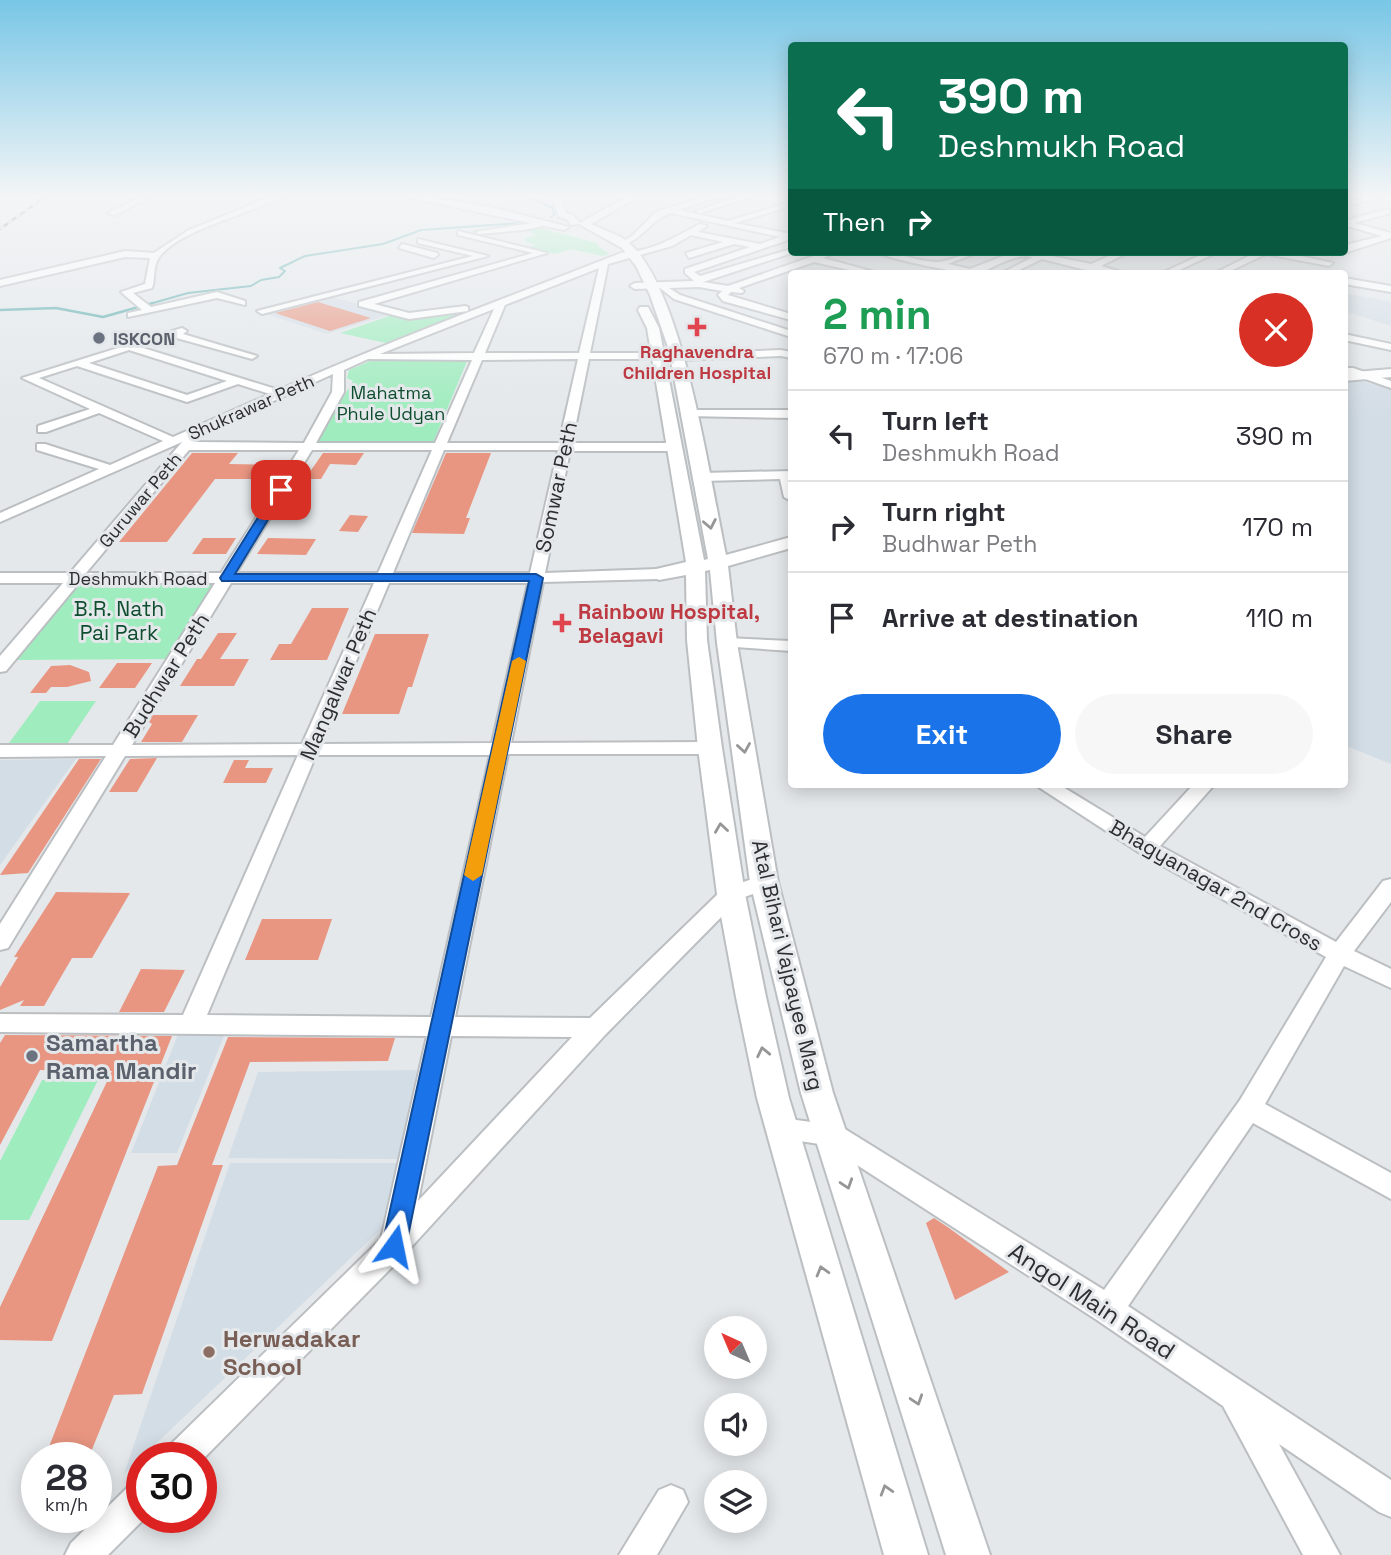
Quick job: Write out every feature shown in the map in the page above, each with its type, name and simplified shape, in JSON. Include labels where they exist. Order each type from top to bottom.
[{"type":"main road","name":"Atal Bihari Vajpayee Marg","points":[[635,270],[649,285],[665,314],[674,447],[727,643],[736,684],[764,882],[817,1093],[968,1555]]},
{"type":"main road","name":"Atal Bihari Vajpayee Marg","points":[[668,356],[689,414],[701,477],[707,570],[697,640],[731,894],[773,1098],[899,1551]]},
{"type":"main road","points":[[1349,373],[1391,366]]},
{"type":"main road","points":[[1349,373],[1391,373]]},
{"type":"main road","points":[[707,570],[788,543]]},
{"type":"main road","points":[[707,570],[788,555]]},
{"type":"main road","name":"Deshmukh Road","points":[[659,574],[707,570]]},
{"type":"street","points":[[0,283],[58,270]]},
{"type":"street","points":[[152,270],[149,286],[126,292],[145,310],[182,331],[28,378],[180,443],[674,447]]},
{"type":"street","points":[[262,311],[432,270]]},
{"type":"street","points":[[362,304],[487,270]]},
{"type":"street","name":"Shukrawar Peth","points":[[199,430],[364,357],[583,270]]},
{"type":"street","name":"Somwar Peth","points":[[394,1246],[584,356],[615,270]]},
{"type":"street","points":[[692,270],[688,271],[699,282],[751,294]]},
{"type":"street","points":[[649,285],[699,282],[737,270]]},
{"type":"street","points":[[782,270],[729,289],[723,295],[726,299],[788,316]]},
{"type":"street","points":[[775,272],[788,275]]},
{"type":"street","points":[[1348,282],[1391,289]]},
{"type":"street","points":[[649,285],[666,290],[677,297],[788,333]]},
{"type":"street","points":[[145,310],[217,295],[242,303]]},
{"type":"street","points":[[327,295],[409,316],[501,304]]},
{"type":"street","name":"Mangalwar Peth","points":[[191,1025],[501,304]]},
{"type":"street","points":[[145,310],[205,306]]},
{"type":"street","points":[[173,334],[252,356],[208,372]]},
{"type":"street","points":[[1348,338],[1391,347]]},
{"type":"street","points":[[129,347],[280,394]]},
{"type":"street","points":[[364,357],[788,354]]},
{"type":"street","points":[[78,363],[187,399],[237,381]]},
{"type":"street","name":"Budhwar Peth","points":[[0,942],[115,747],[226,578],[308,446],[338,392],[340,369]]},
{"type":"street","points":[[1349,373],[1391,385]]},
{"type":"street","points":[[42,429],[101,408]]},
{"type":"street","points":[[689,414],[788,414]]},
{"type":"street","name":"Guruwar Peth","points":[[0,667],[75,578],[180,443],[199,430]]},
{"type":"street","name":"Shukrawar Peth","points":[[0,518],[111,469],[180,443]]},
{"type":"street","points":[[41,447],[111,469]]},
{"type":"street","points":[[701,477],[788,475]]},
{"type":"street","name":"Deshmukh Road","points":[[0,578],[536,578],[659,574]]},
{"type":"street","points":[[727,643],[788,646]]},
{"type":"street","points":[[115,747],[141,696]]},
{"type":"street","points":[[0,751],[115,747],[309,750],[710,748]]},
{"type":"street","name":"Bhagyanagar 2nd Cross","points":[[1050,788],[1147,848],[1339,955],[1391,979]]},
{"type":"street","points":[[1147,848],[1201,788]]},
{"type":"street","points":[[197,1442],[394,1246],[596,1028],[731,894],[764,882]]},
{"type":"street","points":[[1108,1310],[1250,1108],[1339,955],[1391,886]]},
{"type":"street","points":[[0,1023],[596,1028]]},
{"type":"street","points":[[1250,1108],[1391,1187]]},
{"type":"street","name":"Angol Main Road","points":[[782,1129],[831,1134],[1108,1310],[1391,1500]]},
{"type":"street","points":[[1232,1392],[1322,1555]]},
{"type":"street","points":[[637,1555],[671,1502]]},
{"type":"street","points":[[83,1555],[126,1513]]},
{"type":"shaded area","points":[[1348,294],[1391,302],[1391,326],[1348,312]]},
{"type":"shaded area","points":[[328,296],[394,313],[327,334],[266,314]]},
{"type":"shaded area","points":[[1359,381],[1391,389],[1391,764],[1348,747],[1348,382]]},
{"type":"shaded area","points":[[76,759],[0,865],[0,760]]},
{"type":"shaded area","points":[[179,1032],[225,1033],[177,1153],[131,1153]]},
{"type":"shaded area","points":[[417,1070],[398,1159],[228,1158],[258,1072]]},
{"type":"shaded area","name":"Herwadakar School","points":[[230,1163],[397,1163],[381,1229],[158,1442],[135,1442]]},
{"type":"green space","points":[[459,310],[468,313],[386,343],[340,333],[395,314]]},
{"type":"green space","name":"Mahatma Phule Udyan","points":[[375,359],[468,359],[432,445],[314,446],[353,381],[347,378],[349,370]]},
{"type":"green space","name":"B.R. Nath Pai Park","points":[[79,582],[218,582],[167,659],[13,660]]},
{"type":"green space","points":[[40,701],[96,701],[65,747],[6,747]]},
{"type":"green space","points":[[42,1080],[98,1080],[29,1220],[0,1220],[0,1161]]},
{"type":"building","points":[[318,302],[371,318],[330,331],[275,313]]},
{"type":"building","points":[[192,453],[238,453],[229,464],[285,465],[274,479],[215,479],[167,542],[119,542]]},
{"type":"building","points":[[323,453],[364,453],[356,465],[330,464],[321,479],[305,479]]},
{"type":"building","points":[[446,453],[491,453],[466,518],[470,518],[464,534],[412,533]]},
{"type":"building","points":[[350,515],[368,516],[358,532],[339,531]]},
{"type":"building","points":[[203,538],[236,538],[226,554],[192,554]]},
{"type":"building","points":[[268,538],[316,539],[306,555],[257,554]]},
{"type":"building","points":[[312,608],[349,608],[327,660],[270,660],[279,644],[291,644]]},
{"type":"building","points":[[218,633],[237,633],[220,659],[249,659],[234,686],[180,686],[197,659],[201,659]]},
{"type":"building","points":[[375,634],[429,634],[412,687],[408,687],[399,714],[342,714]]},
{"type":"building","points":[[117,663],[152,663],[135,688],[99,688]]},
{"type":"building","points":[[70,665],[89,672],[91,681],[67,687],[51,687],[46,693],[30,693],[51,666]]},
{"type":"building","points":[[153,715],[198,715],[182,742],[141,742],[152,724],[149,722]]},
{"type":"building","points":[[157,758],[137,792],[109,792],[130,759]]},
{"type":"building","points":[[79,759],[101,759],[28,873],[0,875]]},
{"type":"building","points":[[234,760],[249,760],[245,768],[273,768],[266,783],[223,783]]},
{"type":"building","points":[[56,892],[130,893],[92,958],[72,958],[44,1006],[20,1006],[24,1000],[0,1010],[0,987],[18,957],[14,957]]},
{"type":"building","points":[[262,919],[332,919],[318,960],[245,960]]},
{"type":"building","points":[[141,969],[185,970],[164,1012],[119,1012]]},
{"type":"building","points":[[5,1035],[172,1036],[52,1341],[0,1340],[0,1307],[112,1071],[40,1070],[0,1145],[0,1043]]},
{"type":"building","name":"Herwadakar School","points":[[228,1037],[395,1038],[388,1061],[250,1062],[212,1165],[223,1165],[142,1394],[114,1395],[95,1442],[51,1442],[158,1166],[177,1165]]},
{"type":"building","points":[[934,1218],[1009,1272],[955,1300],[926,1223]]},
{"type":"waterway","points":[[153,303],[188,293],[251,286],[261,280],[279,277],[285,271],[283,270]]},
{"type":"waterway","points":[[0,310],[56,308],[103,317],[153,303]]},
{"type":"waterway","points":[[146,305],[153,303]]},
{"type":"slow traffic","points":[[473,875],[519,661]]},
{"type":"place","name":"Raghavendra Children Hospital","points":[[697,327]]},
{"type":"place","name":"ISKCON","points":[[99,338]]},
{"type":"place","name":"Rainbow Hospital, Belagavi","points":[[562,623]]},
{"type":"place","name":"Samartha Rama Mandir","points":[[32,1056]]},
{"type":"place","name":"Herwadakar School","points":[[209,1352]]},
{"type":"route","points":[[281,490],[226,578],[536,578],[394,1246]]}]
